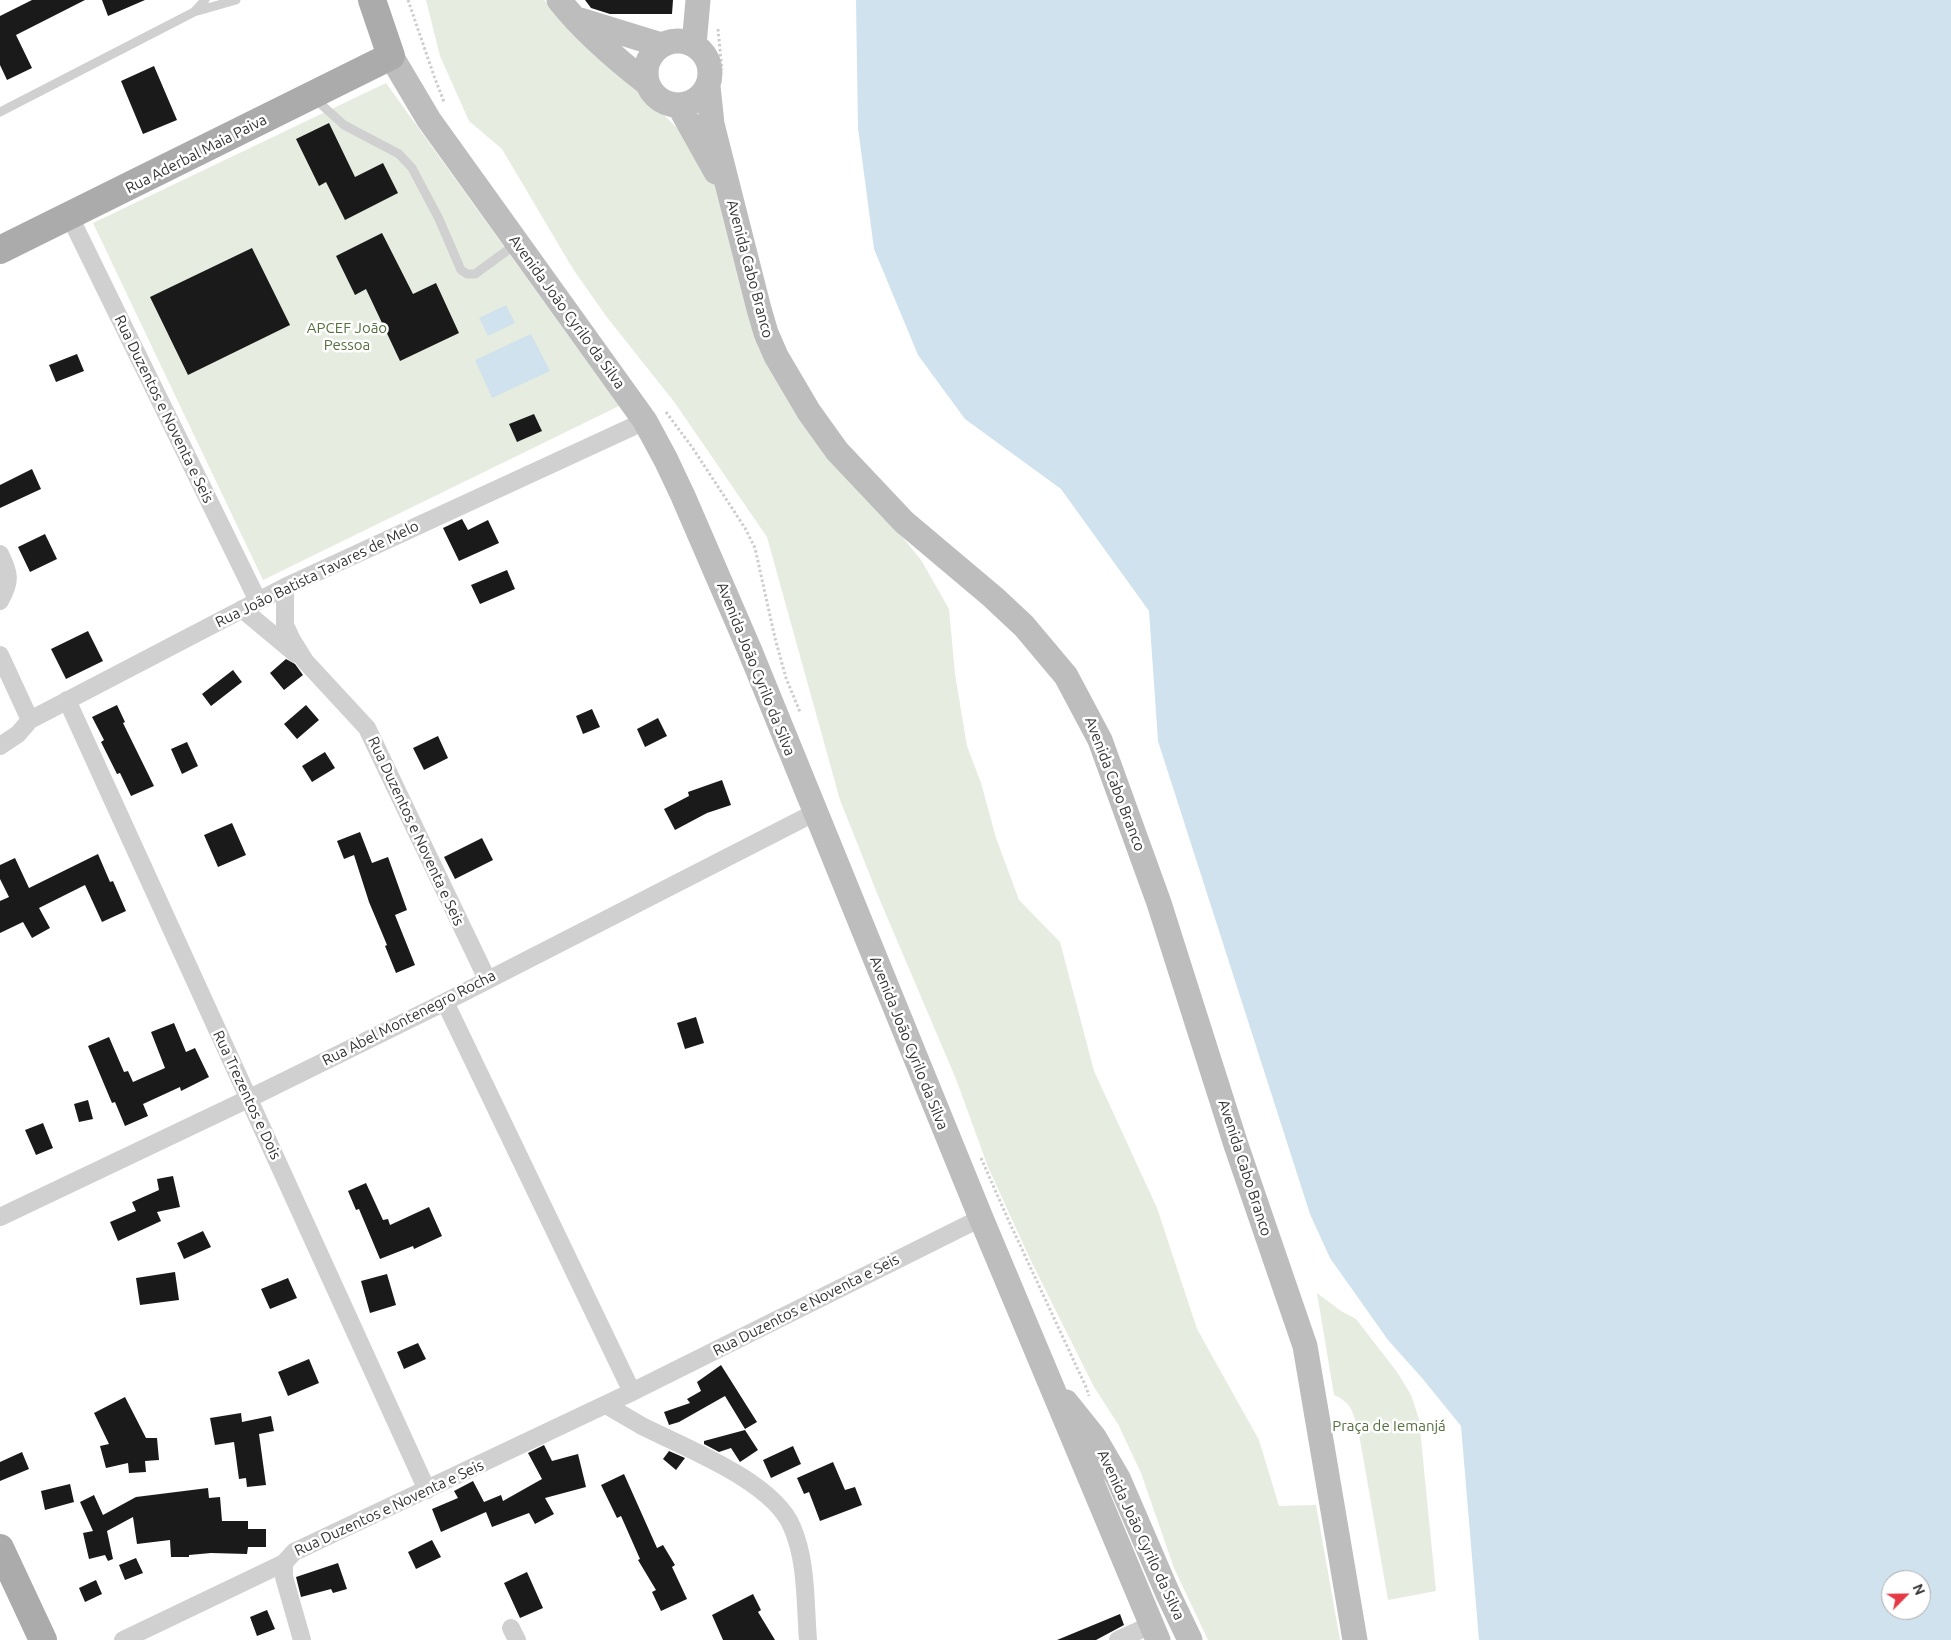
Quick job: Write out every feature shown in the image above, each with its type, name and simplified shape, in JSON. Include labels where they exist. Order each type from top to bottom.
[{"type":"main road","name":"Avenida João Cyrilo da Silva","points":[[372,0],[391,56]]},
{"type":"main road","name":"Rua Aderbal Maia Paiva","points":[[0,250],[70,217],[391,56]]},
{"type":"main road","points":[[0,1548],[43,1640]]},
{"type":"street","points":[[694,45],[698,0]]},
{"type":"street","points":[[566,9],[661,45],[678,41],[694,45],[705,56],[715,79],[693,102],[679,106],[663,102],[656,98],[648,84],[646,69],[651,56],[661,45]]},
{"type":"street","points":[[566,9],[617,60],[648,84]]},
{"type":"street","name":"Avenida João Cyrilo da Silva","points":[[391,56],[429,120],[645,421],[666,460],[750,651],[814,813],[1154,1633]]},
{"type":"street","name":"Avenida Cabo Branco","points":[[715,79],[712,124],[733,210],[766,333],[789,380],[823,433],[850,465],[904,522],[993,597],[1024,626],[1066,676],[1100,740],[1144,859],[1236,1145],[1306,1346],[1355,1640]]},
{"type":"street","points":[[679,106],[714,168],[733,210]]},
{"type":"street","name":"Rua Duzentos e Noventa e Seis","points":[[70,217],[258,601]]},
{"type":"street","name":"Rua João Batista Tavares de Melo","points":[[0,746],[18,734],[30,720],[285,587],[645,421]]},
{"type":"street","points":[[0,554],[9,576],[8,585],[0,601]]},
{"type":"street","name":"Rua Duzentos e Noventa e Seis","points":[[285,587],[285,625],[292,640],[305,661],[367,728],[487,979]]},
{"type":"street","points":[[242,609],[305,661]]},
{"type":"street","points":[[0,655],[30,720]]},
{"type":"street","name":"Rua Trezentos e Dois","points":[[67,700],[428,1490]]},
{"type":"street","name":"Rua Abel Montenegro Rocha","points":[[0,1217],[248,1099],[445,1002],[814,813]]},
{"type":"street","points":[[445,1002],[632,1392]]},
{"type":"street","name":"Rua Duzentos e Noventa e Seis","points":[[123,1640],[284,1563],[294,1552],[606,1405],[981,1218]]},
{"type":"street","name":"Avenida João Cyrilo da Silva","points":[[1051,1386],[1086,1426],[1102,1448],[1118,1478],[1190,1640]]},
{"type":"street","points":[[606,1405],[745,1479],[774,1501],[792,1526],[800,1556],[808,1640]]},
{"type":"street","points":[[284,1563],[284,1577],[302,1640]]},
{"type":"street","points":[[1118,1640],[1154,1633]]},
{"type":"lane","points":[[194,12],[205,0]]},
{"type":"lane","points":[[0,112],[194,12],[217,3],[236,0]]},
{"type":"lane","points":[[312,96],[344,125],[382,143],[399,154],[412,168],[439,219],[461,270],[467,274],[475,274],[517,243]]},
{"type":"path","points":[[715,79],[718,28]]},
{"type":"green space","points":[[426,0],[544,0],[586,47],[638,89],[688,139],[723,193],[750,319],[866,492],[921,560],[949,609],[955,674],[967,746],[981,783],[996,838],[1019,900],[1060,942],[1094,1071],[1157,1208],[1197,1329],[1259,1440],[1279,1506],[1316,1505],[1340,1640],[1208,1640],[1174,1568],[1141,1473],[1118,1424],[1094,1387],[1030,1259],[988,1167],[956,1079],[879,898],[840,800],[767,537],[675,403],[606,316],[573,269],[502,149],[469,121],[440,56]]},
{"type":"green space","name":"APCEF João Pessoa","points":[[386,83],[619,406],[263,580],[93,223]]},
{"type":"green space","name":"Praça de Iemanjá","points":[[1317,1293],[1341,1311],[1356,1319],[1397,1372],[1411,1395],[1419,1419],[1436,1591],[1388,1600],[1358,1428],[1353,1412],[1348,1404],[1334,1395]]},
{"type":"water","points":[[856,0],[1951,0],[1951,1640],[1479,1640],[1461,1426],[1388,1340],[1330,1258],[1310,1214],[1158,741],[1149,611],[1061,489],[965,419],[918,355],[874,249],[858,128]]},
{"type":"water","points":[[506,305],[515,323],[488,336],[479,318]]},
{"type":"water","points":[[531,334],[550,371],[492,398],[475,360]]},
{"type":"building","points":[[32,0],[85,0],[16,35],[32,68],[7,80],[0,65],[0,16]]},
{"type":"building","points":[[102,0],[145,0],[108,16]]},
{"type":"building","points":[[585,0],[673,0],[672,14],[610,14],[591,8]]},
{"type":"building","points":[[154,66],[177,120],[143,134],[121,81]]},
{"type":"building","points":[[329,123],[355,177],[383,163],[398,193],[345,220],[326,182],[319,186],[296,139]]},
{"type":"building","points":[[382,233],[413,294],[436,283],[459,333],[400,361],[366,289],[355,295],[336,256]]},
{"type":"building","points":[[252,248],[290,325],[188,375],[150,297]]},
{"type":"building","points":[[77,354],[84,371],[56,382],[49,365]]},
{"type":"building","points":[[534,414],[542,431],[517,442],[509,424]]},
{"type":"building","points":[[32,469],[41,489],[0,508],[0,485]]},
{"type":"building","points":[[462,519],[468,530],[488,520],[499,543],[459,561],[443,528]]},
{"type":"building","points":[[45,534],[57,559],[30,572],[18,547]]},
{"type":"building","points":[[507,570],[515,589],[480,604],[471,585]]},
{"type":"building","points":[[88,631],[103,661],[66,679],[51,649]]},
{"type":"building","points":[[286,659],[295,664],[303,675],[284,690],[270,673]]},
{"type":"building","points":[[233,670],[242,682],[211,706],[202,694]]},
{"type":"building","points":[[117,705],[125,722],[123,723],[154,786],[131,796],[120,773],[117,774],[101,742],[104,740],[92,717]]},
{"type":"building","points":[[306,705],[319,720],[297,739],[284,724]]},
{"type":"building","points":[[592,709],[600,727],[583,734],[576,716]]},
{"type":"building","points":[[658,718],[667,736],[645,747],[637,729]]},
{"type":"building","points":[[438,736],[448,758],[424,770],[413,748]]},
{"type":"building","points":[[187,742],[198,766],[182,774],[171,749]]},
{"type":"building","points":[[325,752],[335,768],[312,782],[302,766]]},
{"type":"building","points":[[722,780],[731,805],[707,813],[675,830],[664,809],[689,796],[688,792]]},
{"type":"building","points":[[232,823],[246,855],[218,867],[204,835]]},
{"type":"building","points":[[360,832],[372,863],[388,857],[407,910],[395,915],[415,965],[396,973],[385,946],[387,945],[369,902],[354,855],[344,859],[337,841]]},
{"type":"building","points":[[482,838],[493,860],[455,879],[444,857]]},
{"type":"building","points":[[98,854],[110,882],[113,881],[126,911],[102,922],[85,885],[39,908],[50,928],[32,938],[23,922],[0,933],[0,901],[9,897],[0,879],[0,865],[15,858],[29,888]]},
{"type":"building","points":[[696,1017],[704,1043],[685,1049],[677,1023]]},
{"type":"building","points":[[174,1023],[186,1052],[195,1048],[209,1077],[181,1091],[180,1087],[143,1104],[148,1116],[125,1126],[115,1102],[112,1103],[88,1046],[109,1037],[124,1072],[128,1071],[133,1082],[165,1068],[151,1032]]},
{"type":"building","points":[[88,1100],[93,1119],[79,1122],[74,1104]]},
{"type":"building","points":[[43,1123],[53,1148],[36,1155],[25,1130]]},
{"type":"building","points":[[173,1176],[180,1207],[157,1212],[161,1221],[118,1241],[110,1222],[136,1211],[132,1202],[159,1190],[157,1179]]},
{"type":"building","points":[[366,1183],[383,1220],[388,1219],[390,1225],[429,1207],[442,1236],[414,1249],[413,1246],[380,1259],[359,1209],[356,1210],[348,1191]]},
{"type":"building","points":[[203,1231],[211,1247],[184,1259],[177,1243]]},
{"type":"building","points":[[175,1272],[179,1300],[140,1305],[136,1278]]},
{"type":"building","points":[[387,1274],[396,1305],[370,1313],[361,1281]]},
{"type":"building","points":[[288,1278],[297,1298],[270,1309],[261,1289]]},
{"type":"building","points":[[418,1343],[426,1359],[404,1369],[397,1352]]},
{"type":"building","points":[[309,1359],[319,1383],[288,1396],[278,1372]]},
{"type":"building","points":[[721,1365],[757,1422],[745,1429],[725,1396],[679,1422],[669,1425],[664,1412],[690,1403],[687,1399],[701,1391],[697,1382]]},
{"type":"building","points":[[125,1397],[146,1438],[157,1438],[159,1460],[145,1461],[146,1472],[129,1473],[128,1463],[106,1468],[100,1446],[109,1444],[94,1413]]},
{"type":"building","points":[[241,1413],[242,1422],[271,1416],[274,1431],[259,1434],[266,1485],[247,1487],[246,1478],[239,1479],[234,1442],[215,1445],[210,1418]]},
{"type":"building","points":[[745,1430],[758,1450],[740,1462],[731,1448],[719,1452],[704,1444],[704,1441]]},
{"type":"building","points":[[544,1445],[552,1461],[578,1454],[586,1487],[545,1498],[554,1514],[535,1524],[529,1513],[492,1527],[486,1512],[441,1532],[432,1509],[458,1498],[454,1491],[473,1481],[484,1502],[501,1495],[503,1501],[542,1479],[528,1453]]},
{"type":"building","points":[[793,1446],[801,1464],[771,1478],[763,1460]]},
{"type":"building","points":[[669,1451],[685,1458],[676,1470],[663,1459]]},
{"type":"building","points":[[22,1452],[29,1469],[0,1481],[0,1462]]},
{"type":"building","points":[[833,1462],[845,1490],[855,1487],[862,1505],[820,1521],[809,1492],[804,1494],[797,1478]]},
{"type":"building","points":[[624,1474],[657,1548],[663,1545],[675,1565],[672,1567],[687,1599],[661,1611],[652,1592],[656,1590],[638,1560],[640,1559],[621,1516],[617,1518],[601,1485]]},
{"type":"building","points":[[70,1484],[74,1502],[45,1510],[41,1491]]},
{"type":"building","points":[[208,1488],[209,1498],[220,1497],[222,1521],[248,1521],[248,1529],[266,1529],[266,1547],[248,1547],[247,1554],[211,1553],[189,1555],[189,1557],[171,1557],[170,1540],[137,1544],[133,1517],[107,1531],[113,1559],[108,1561],[105,1555],[89,1559],[83,1533],[93,1531],[80,1502],[94,1495],[103,1515],[136,1497]]},
{"type":"building","points":[[432,1540],[441,1557],[416,1569],[408,1552]]},
{"type":"building","points":[[136,1558],[143,1573],[125,1580],[119,1565]]},
{"type":"building","points":[[338,1563],[347,1589],[333,1593],[331,1589],[301,1597],[296,1577]]},
{"type":"building","points":[[527,1572],[543,1608],[520,1618],[504,1583]]},
{"type":"building","points":[[96,1580],[102,1594],[85,1602],[79,1588]]},
{"type":"building","points":[[753,1594],[761,1610],[758,1612],[775,1640],[723,1640],[712,1615]]},
{"type":"building","points":[[267,1610],[275,1629],[257,1636],[250,1617]]},
{"type":"building","points":[[1120,1614],[1124,1625],[1096,1640],[1057,1640]]}]
